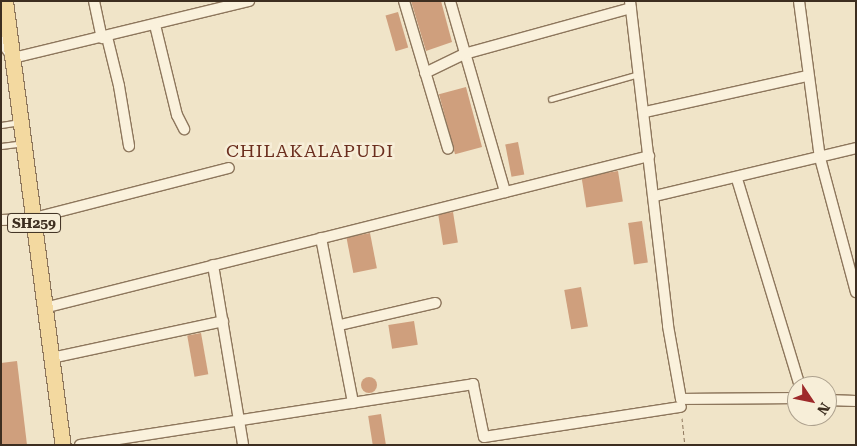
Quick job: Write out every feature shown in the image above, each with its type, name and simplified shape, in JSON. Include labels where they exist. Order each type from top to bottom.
[{"type":"main road","name":"SH259","points":[[5,1],[13,58],[55,445]]},
{"type":"main road","name":"SH259","points":[[2,37],[8,124],[17,144],[30,218],[63,445]]},
{"type":"street","points":[[94,1],[120,86],[129,146]]},
{"type":"street","points":[[2,37],[13,58],[105,38],[249,1]]},
{"type":"street","points":[[404,1],[448,149]]},
{"type":"street","points":[[450,1],[505,192]]},
{"type":"street","points":[[799,1],[807,76],[820,158],[856,292]]},
{"type":"street","points":[[425,73],[464,54],[631,4],[655,196],[668,326],[681,399],[787,398]]},
{"type":"street","points":[[155,25],[177,114],[184,128]]},
{"type":"street","points":[[644,112],[807,76]]},
{"type":"street","points":[[655,196],[738,179],[856,148]]},
{"type":"street","points":[[44,308],[649,156]]},
{"type":"street","points":[[1,220],[30,218],[230,168]]},
{"type":"street","points":[[738,179],[797,376]]},
{"type":"street","points":[[321,238],[340,325],[353,403]]},
{"type":"street","points":[[213,265],[243,445]]},
{"type":"street","points":[[340,325],[435,304]]},
{"type":"street","points":[[51,358],[223,320]]},
{"type":"street","points":[[80,445],[142,440],[239,420],[473,384],[484,437],[487,440],[681,407]]},
{"type":"street","points":[[837,400],[856,401]]},
{"type":"lane","points":[[551,99],[639,74]]},
{"type":"lane","points":[[1,146],[17,144]]},
{"type":"path","points":[[681,407],[685,445]]},
{"type":"building","points":[[411,1],[441,1],[452,42],[426,51]]},
{"type":"building","points":[[398,12],[408,48],[396,51],[386,16]]},
{"type":"building","points":[[466,87],[482,147],[455,154],[439,94]]},
{"type":"building","points":[[518,142],[524,174],[512,177],[505,144]]},
{"type":"building","points":[[618,171],[623,202],[586,207],[581,177]]},
{"type":"building","points":[[453,212],[458,243],[443,245],[438,214]]},
{"type":"building","points":[[642,221],[648,263],[634,265],[628,223]]},
{"type":"building","points":[[370,233],[377,268],[353,273],[346,238]]},
{"type":"building","points":[[581,287],[588,326],[571,329],[564,290]]},
{"type":"building","points":[[414,321],[418,345],[392,349],[388,325]]},
{"type":"building","points":[[201,333],[208,374],[195,377],[187,335]]},
{"type":"building","points":[[17,361],[27,445],[1,445],[1,363]]},
{"type":"building","points":[[366,377],[372,377],[377,382],[375,391],[366,393],[361,388],[361,382]]},
{"type":"building","points":[[381,414],[386,445],[373,445],[368,416]]},
{"type":"district","name":"CHILAKALAPUDI","points":[[310,151]]}]
